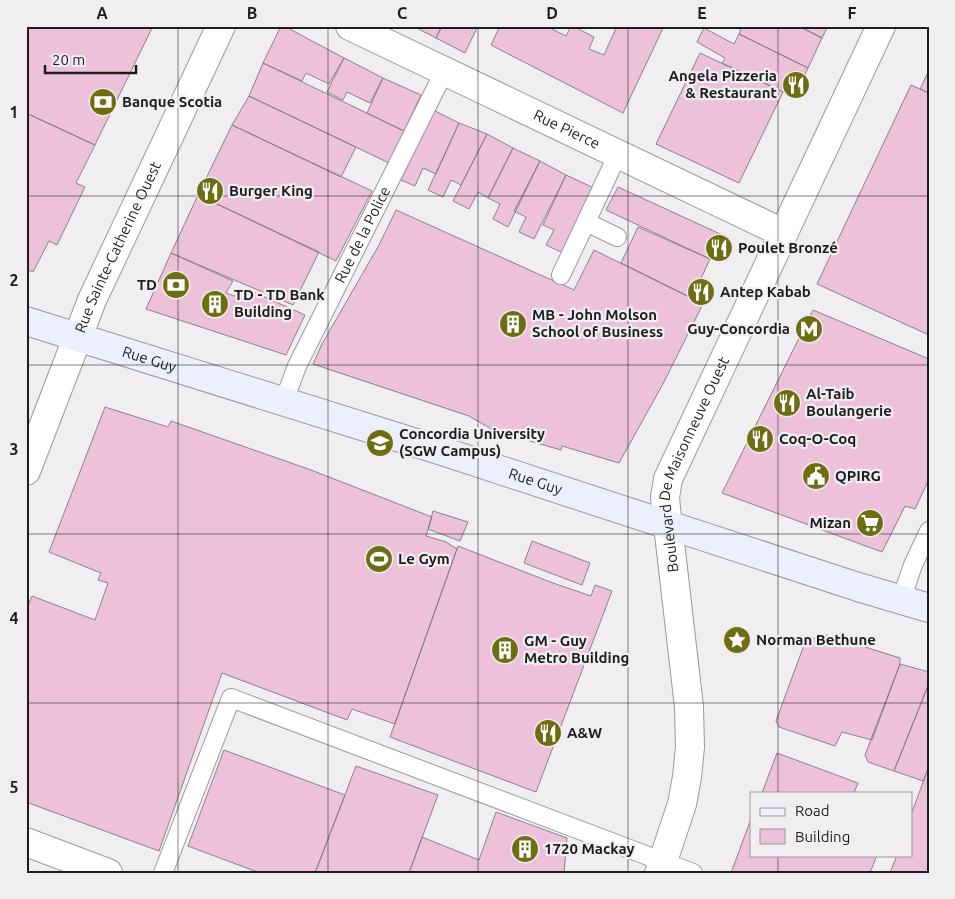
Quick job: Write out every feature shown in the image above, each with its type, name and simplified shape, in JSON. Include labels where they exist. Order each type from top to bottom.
[{"type":"main road","name":"Rue Guy","points":[[26,321],[284,401],[929,608]]},
{"type":"street","name":"Rue Sainte-Catherine Ouest","points":[[26,471],[77,336],[100,282],[221,26]]},
{"type":"street","name":"Rue Pierce","points":[[350,26],[783,233]]},
{"type":"street","name":"Boulevard De Maisonneuve Ouest","points":[[661,867],[682,804],[690,747],[688,697],[666,497],[670,472],[881,26]]},
{"type":"street","points":[[26,842],[108,873]]},
{"type":"lane","name":"Rue de la Police","points":[[284,401],[297,366],[444,72]]},
{"type":"lane","points":[[561,275],[618,154]]},
{"type":"lane","points":[[586,222],[617,238]]},
{"type":"lane","points":[[901,600],[929,531]]},
{"type":"lane","points":[[163,873],[231,698],[590,833],[661,867],[693,873]]},
{"type":"building","points":[[26,26],[153,26],[95,145],[26,113]]},
{"type":"building","points":[[281,26],[344,58],[329,84],[306,73],[302,81],[263,63]]},
{"type":"building","points":[[413,26],[442,26],[436,38]]},
{"type":"building","points":[[442,26],[478,26],[465,53],[436,38]]},
{"type":"building","points":[[500,26],[550,26],[550,28],[566,36],[571,26],[573,26],[594,37],[589,49],[604,55],[617,26],[664,26],[623,113],[491,45]]},
{"type":"building","points":[[735,26],[798,26],[822,38],[808,68],[739,34],[741,30]]},
{"type":"building","points":[[799,26],[828,26],[822,38]]},
{"type":"building","points":[[704,28],[734,44],[739,34],[808,68],[793,99],[783,92],[722,63],[725,58],[697,42]]},
{"type":"building","points":[[700,53],[783,92],[739,183],[656,144]]},
{"type":"building","points":[[344,58],[383,78],[370,103],[347,92],[343,100],[327,92]]},
{"type":"building","points":[[263,63],[404,131],[389,163],[249,96]]},
{"type":"building","points":[[929,70],[929,93],[920,89]]},
{"type":"building","points":[[383,78],[421,95],[404,131],[367,113]]},
{"type":"building","points":[[911,85],[929,93],[929,335],[817,284]]},
{"type":"building","points":[[249,96],[356,147],[341,177],[232,125]]},
{"type":"building","points":[[433,110],[459,123],[436,174],[423,168],[415,186],[401,180]]},
{"type":"building","points":[[26,113],[95,145],[76,183],[85,187],[57,245],[49,241],[33,272],[26,269]]},
{"type":"building","points":[[459,123],[487,134],[461,185],[451,180],[443,197],[428,190]]},
{"type":"building","points":[[232,125],[372,191],[336,261],[198,195]]},
{"type":"building","points":[[487,134],[513,148],[488,198],[478,192],[469,209],[453,201]]},
{"type":"building","points":[[513,148],[540,161],[508,227],[493,219],[500,204],[488,198]]},
{"type":"building","points":[[540,161],[566,175],[534,239],[519,232],[526,217],[514,211]]},
{"type":"building","points":[[566,175],[594,188],[563,253],[546,245],[554,230],[543,225]]},
{"type":"building","points":[[618,187],[729,238],[718,260],[710,259],[606,210]]},
{"type":"building","points":[[198,195],[319,252],[293,305],[171,253]]},
{"type":"building","name":"MB - John Molson School of Business","points":[[396,210],[574,290],[594,250],[703,304],[664,382],[619,463],[562,446],[561,450],[495,431],[469,416],[313,364],[322,344],[379,245]]},
{"type":"building","points":[[638,227],[710,259],[692,298],[621,263]]},
{"type":"building","name":"TD - TD Bank Building","points":[[171,253],[233,281],[226,293],[243,299],[247,289],[305,315],[286,355],[146,309]]},
{"type":"building","points":[[813,310],[929,359],[929,479],[915,509],[905,506],[882,552],[722,493]]},
{"type":"building","points":[[105,407],[168,427],[171,421],[311,470],[432,517],[426,536],[446,542],[457,549],[395,724],[352,709],[347,720],[222,673],[159,851],[26,802],[26,611],[32,596],[95,620],[108,583],[98,580],[101,573],[49,552]]},
{"type":"building","points":[[433,511],[468,522],[460,541],[428,529]]},
{"type":"building","points":[[532,541],[590,563],[582,585],[524,563]]},
{"type":"building","name":"GM - Guy Metro Building","points":[[458,546],[591,596],[595,585],[612,591],[536,792],[390,737]]},
{"type":"building","points":[[827,635],[900,658],[900,664],[872,740],[842,732],[835,746],[779,727],[776,721],[804,645],[810,639]]},
{"type":"building","points":[[900,664],[929,672],[929,683],[894,771],[868,762],[865,755]]},
{"type":"building","points":[[929,683],[929,766],[923,781],[894,771]]},
{"type":"building","points":[[224,750],[345,795],[315,873],[260,873],[188,846]]},
{"type":"building","points":[[777,753],[858,783],[854,792],[762,792]]},
{"type":"building","points":[[356,766],[438,795],[409,873],[315,873]]},
{"type":"building","points":[[929,766],[929,873],[890,873],[897,856],[912,856],[912,812]]},
{"type":"building","name":"1720 Mackay","points":[[496,812],[567,838],[564,873],[409,873],[422,837],[479,860]]},
{"type":"building","points":[[750,822],[750,856],[877,856],[870,873],[731,873]]},
{"type":"place","name":"Angela Pizzeria & Restaurant","points":[[796,85]]},
{"type":"place","name":"Banque Scotia","points":[[103,102]]},
{"type":"place","name":"Burger King","points":[[210,191]]},
{"type":"place","name":"Poulet Bronzé","points":[[719,248]]},
{"type":"place","name":"TD","points":[[176,285]]},
{"type":"place","name":"Antep Kabab","points":[[701,292]]},
{"type":"place","name":"TD - TD Bank Building","points":[[215,304]]},
{"type":"place","name":"MB - John Molson School of Business","points":[[513,324]]},
{"type":"place","name":"Guy-Concordia","points":[[809,329]]},
{"type":"place","name":"Al-Taib Boulangerie","points":[[787,403]]},
{"type":"place","name":"Coq-O-Coq","points":[[760,439]]},
{"type":"place","name":"Concordia University (SGW Campus)","points":[[380,443]]},
{"type":"place","name":"QPIRG","points":[[816,476]]},
{"type":"place","name":"Mizan","points":[[870,523]]},
{"type":"place","name":"Le Gym","points":[[379,559]]},
{"type":"place","name":"Norman Bethune","points":[[737,640]]},
{"type":"place","name":"GM - Guy Metro Building","points":[[505,650]]},
{"type":"place","name":"A&W","points":[[548,733]]},
{"type":"place","name":"1720 Mackay","points":[[525,849]]}]
